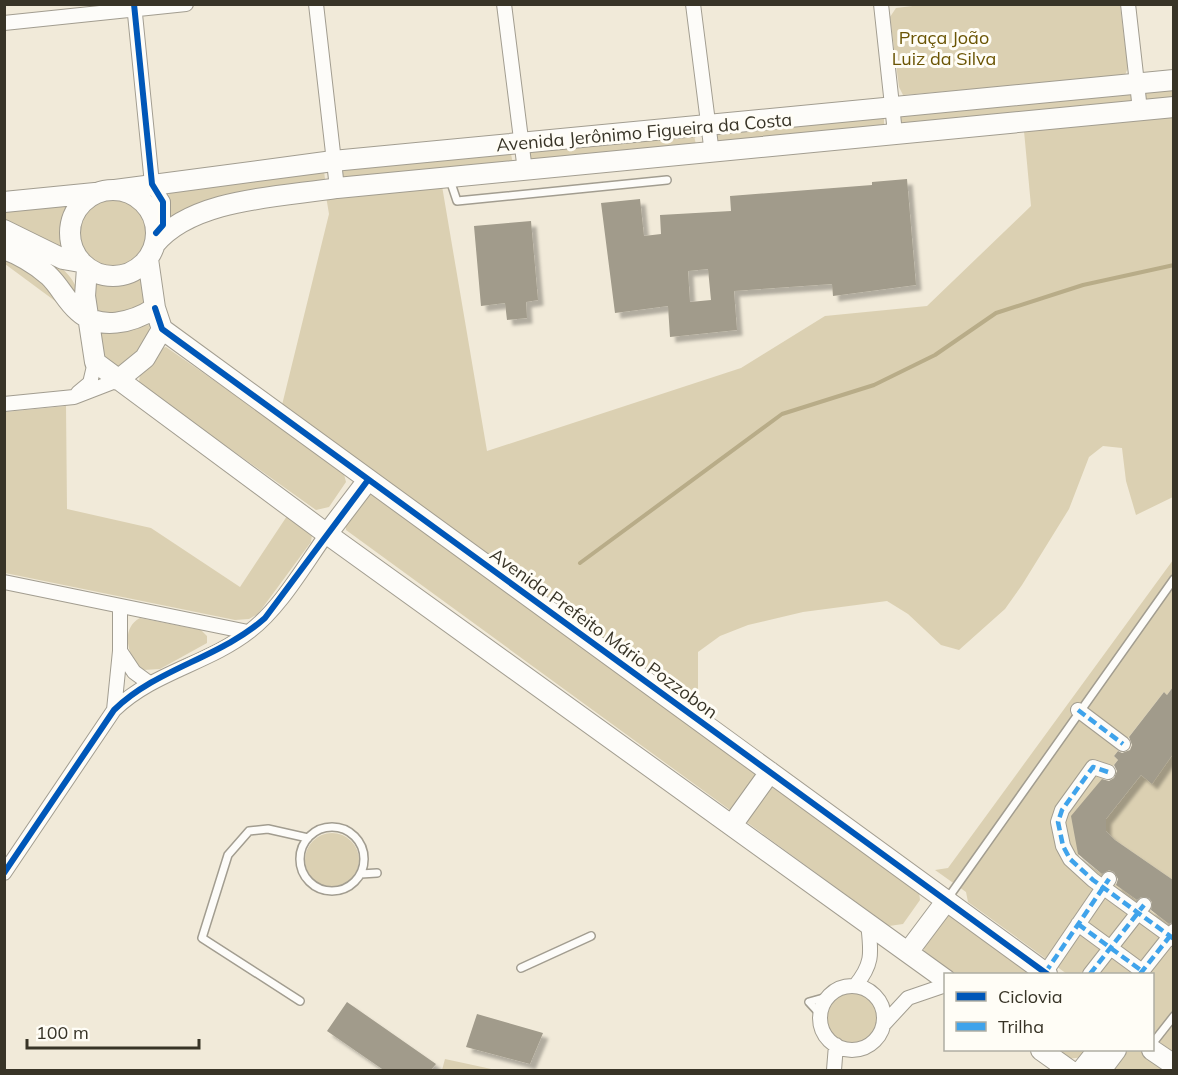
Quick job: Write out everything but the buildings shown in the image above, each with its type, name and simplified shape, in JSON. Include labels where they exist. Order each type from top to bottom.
[{"type":"main road","name":"Avenida Jerônimo Figueira da Costa","points":[[4,202],[333,161],[707,127],[1173,80]]},
{"type":"main road","name":"Avenida Jerônimo Figueira da Costa","points":[[153,245],[181,221],[202,211],[337,188],[712,154],[895,133],[1173,107]]},
{"type":"main road","points":[[118,380],[145,358],[162,329],[155,308],[154,219],[145,204],[131,194],[106,191],[84,201],[71,222],[70,239],[83,265],[85,296],[95,362],[118,380],[327,534],[944,979]]},
{"type":"main road","points":[[4,230],[102,275],[119,276],[135,270],[153,245]]},
{"type":"main road","points":[[4,249],[19,255],[48,276],[78,312],[99,322],[125,322],[155,308]]},
{"type":"main road","name":"Avenida Prefeito Mário Pozzobon","points":[[162,329],[1045,973]]},
{"type":"main road","points":[[327,534],[368,480]]},
{"type":"main road","points":[[732,825],[770,772]]},
{"type":"main road","points":[[908,952],[947,900]]},
{"type":"main road","points":[[1042,1051],[1069,1071]]},
{"type":"main road","points":[[1082,1071],[1097,1051]]},
{"type":"main road","points":[[1101,1071],[1115,1051]]},
{"type":"main road","points":[[1153,1051],[1173,1065]]},
{"type":"street","points":[[4,23],[186,4]]},
{"type":"street","points":[[316,4],[337,188]]},
{"type":"street","points":[[504,4],[525,171]]},
{"type":"street","points":[[693,4],[712,154]]},
{"type":"street","points":[[881,4],[895,133]]},
{"type":"street","points":[[1128,4],[1140,110]]},
{"type":"street","points":[[135,8],[152,184],[163,202],[164,213],[163,225],[153,245]]},
{"type":"street","points":[[74,397],[90,383],[95,362]]},
{"type":"street","points":[[4,404],[74,397],[118,380]]},
{"type":"street","points":[[4,873],[114,710],[130,694],[148,683],[248,632],[265,618],[327,534]]},
{"type":"street","points":[[4,582],[248,632]]},
{"type":"street","points":[[114,710],[120,651],[120,607]]},
{"type":"street","points":[[120,651],[134,672],[148,683]]},
{"type":"street","points":[[1078,710],[1123,744]]},
{"type":"street","points":[[1078,924],[1141,973],[1172,936],[1106,883],[1070,859],[1063,846],[1058,822],[1062,810],[1093,767],[1108,772]]},
{"type":"street","points":[[1047,973],[1106,883]]},
{"type":"street","points":[[1091,973],[1140,909]]},
{"type":"street","points":[[855,986],[867,971],[870,963],[868,923]]},
{"type":"street","points":[[835,1068],[851,1050],[871,1043],[883,1025],[908,998],[944,985]]},
{"type":"street","points":[[851,1050],[836,1045],[824,1035],[820,1014],[826,998],[839,988],[855,986],[876,996],[883,1010],[883,1025]]},
{"type":"street","points":[[835,1068],[836,1045]]},
{"type":"lane","points":[[449,178],[457,201],[667,180]]},
{"type":"lane","points":[[947,900],[1078,710],[1173,579]]},
{"type":"lane","points":[[333,827],[351,833],[363,848],[364,866],[361,874],[346,889],[324,891],[314,886],[301,869],[302,848],[315,832],[333,827]]},
{"type":"lane","points":[[300,1001],[201,938],[228,855],[249,831],[268,829],[308,838]]},
{"type":"lane","points":[[361,874],[377,873],[364,866]]},
{"type":"lane","points":[[521,968],[591,936]]},
{"type":"lane","points":[[1154,1041],[1173,1016]]},
{"type":"green space","name":"Praça João Luiz da Silva","points":[[929,4],[1120,5],[1128,68],[1124,77],[903,95],[899,87],[890,17],[896,8]]},
{"type":"green space","points":[[1173,84],[1173,103],[1151,105],[1145,99],[1144,91]]},
{"type":"green space","points":[[1131,92],[1132,102],[906,127],[901,123],[901,115]]},
{"type":"green space","points":[[1173,115],[1173,497],[1136,515],[1126,481],[1122,448],[1103,446],[1089,457],[1069,509],[1022,585],[1005,609],[959,650],[941,645],[908,614],[887,601],[803,612],[748,625],[720,636],[698,652],[698,705],[282,405],[329,214],[326,196],[442,186],[487,451],[741,368],[825,316],[927,306],[1031,206],[1024,131]]},
{"type":"green space","points":[[884,117],[884,125],[716,143],[715,135],[719,130]]},
{"type":"green space","points":[[694,135],[696,145],[530,161],[530,152],[537,147]]},
{"type":"green space","points":[[511,154],[513,164],[348,182],[342,177],[341,169]]},
{"type":"green space","points":[[324,171],[325,179],[321,185],[171,219],[168,195],[170,192]]},
{"type":"green space","points":[[105,197],[119,197],[138,207],[148,226],[148,240],[138,259],[119,269],[105,269],[86,259],[76,240],[76,226],[86,207]]},
{"type":"green space","points":[[74,201],[64,222],[65,245],[57,248],[5,223],[5,206]]},
{"type":"green space","points":[[5,235],[50,259],[60,267],[76,286],[80,298]]},
{"type":"green space","points":[[5,254],[54,288],[70,312],[5,264]]},
{"type":"green space","points":[[141,272],[144,310],[122,318],[95,311],[93,276],[111,280]]},
{"type":"green space","points":[[150,325],[147,345],[120,367],[105,360],[95,329]]},
{"type":"green space","points":[[166,347],[343,470],[346,482],[329,507],[316,510],[139,384],[141,371],[146,361],[154,352]]},
{"type":"green space","points":[[66,406],[67,509],[151,528],[240,587],[289,513],[312,535],[311,542],[258,614],[249,619],[235,620],[5,573],[5,412]]},
{"type":"green space","points":[[377,492],[918,885],[920,900],[903,924],[889,926],[346,530],[345,517],[363,494]]},
{"type":"green space","points":[[1173,560],[1173,687],[1167,695],[1164,692],[1114,756],[1118,760],[1072,816],[1079,857],[1173,927],[1173,1052],[1154,1038],[1154,973],[1066,973],[968,902],[966,892],[935,870],[948,868]]},
{"type":"green space","points":[[140,618],[201,630],[207,636],[207,643],[160,669],[143,670],[133,658],[128,643],[130,629]]},
{"type":"green space","points":[[1173,754],[1173,880],[1115,840],[1106,831],[1106,819],[1141,775],[1152,783]]},
{"type":"green space","points":[[327,833],[337,833],[347,837],[355,845],[359,860],[355,875],[347,883],[337,887],[327,887],[317,883],[309,875],[305,865],[305,855],[309,845],[317,837]]},
{"type":"green space","points":[[944,915],[958,915],[1038,973],[950,973],[925,956],[923,941]]},
{"type":"green space","points":[[847,993],[857,993],[871,1000],[878,1019],[871,1038],[857,1045],[847,1045],[837,1041],[830,1034],[826,1024],[826,1014],[830,1004],[837,997]]},
{"type":"green space","points":[[1054,1051],[1090,1051],[1085,1057],[1066,1059]]},
{"type":"green space","points":[[1121,1051],[1144,1051],[1171,1070],[1106,1070]]},
{"type":"green space","points":[[445,1059],[496,1070],[442,1070]]},
{"type":"waterway","points":[[580,563],[782,414],[874,385],[935,355],[996,313],[1083,285],[1174,265]]},
{"type":"marked path","points":[[1078,710],[1123,744]]},
{"type":"marked path","points":[[1108,772],[1093,767],[1062,810],[1058,822],[1063,846],[1070,859],[1093,880],[1174,939]]},
{"type":"marked path","points":[[1045,973],[1109,879]]},
{"type":"marked path","points":[[1091,973],[1144,905]]},
{"type":"marked path","points":[[1078,924],[1142,971]]},
{"type":"marked path","points":[[1141,973],[1174,931]]},
{"type":"cycle path","points":[[134,4],[152,184],[163,202],[163,225],[156,233]]},
{"type":"cycle path","points":[[155,308],[162,329],[1046,973]]},
{"type":"cycle path","points":[[4,873],[114,710],[149,684],[228,643],[265,618],[368,480]]}]
